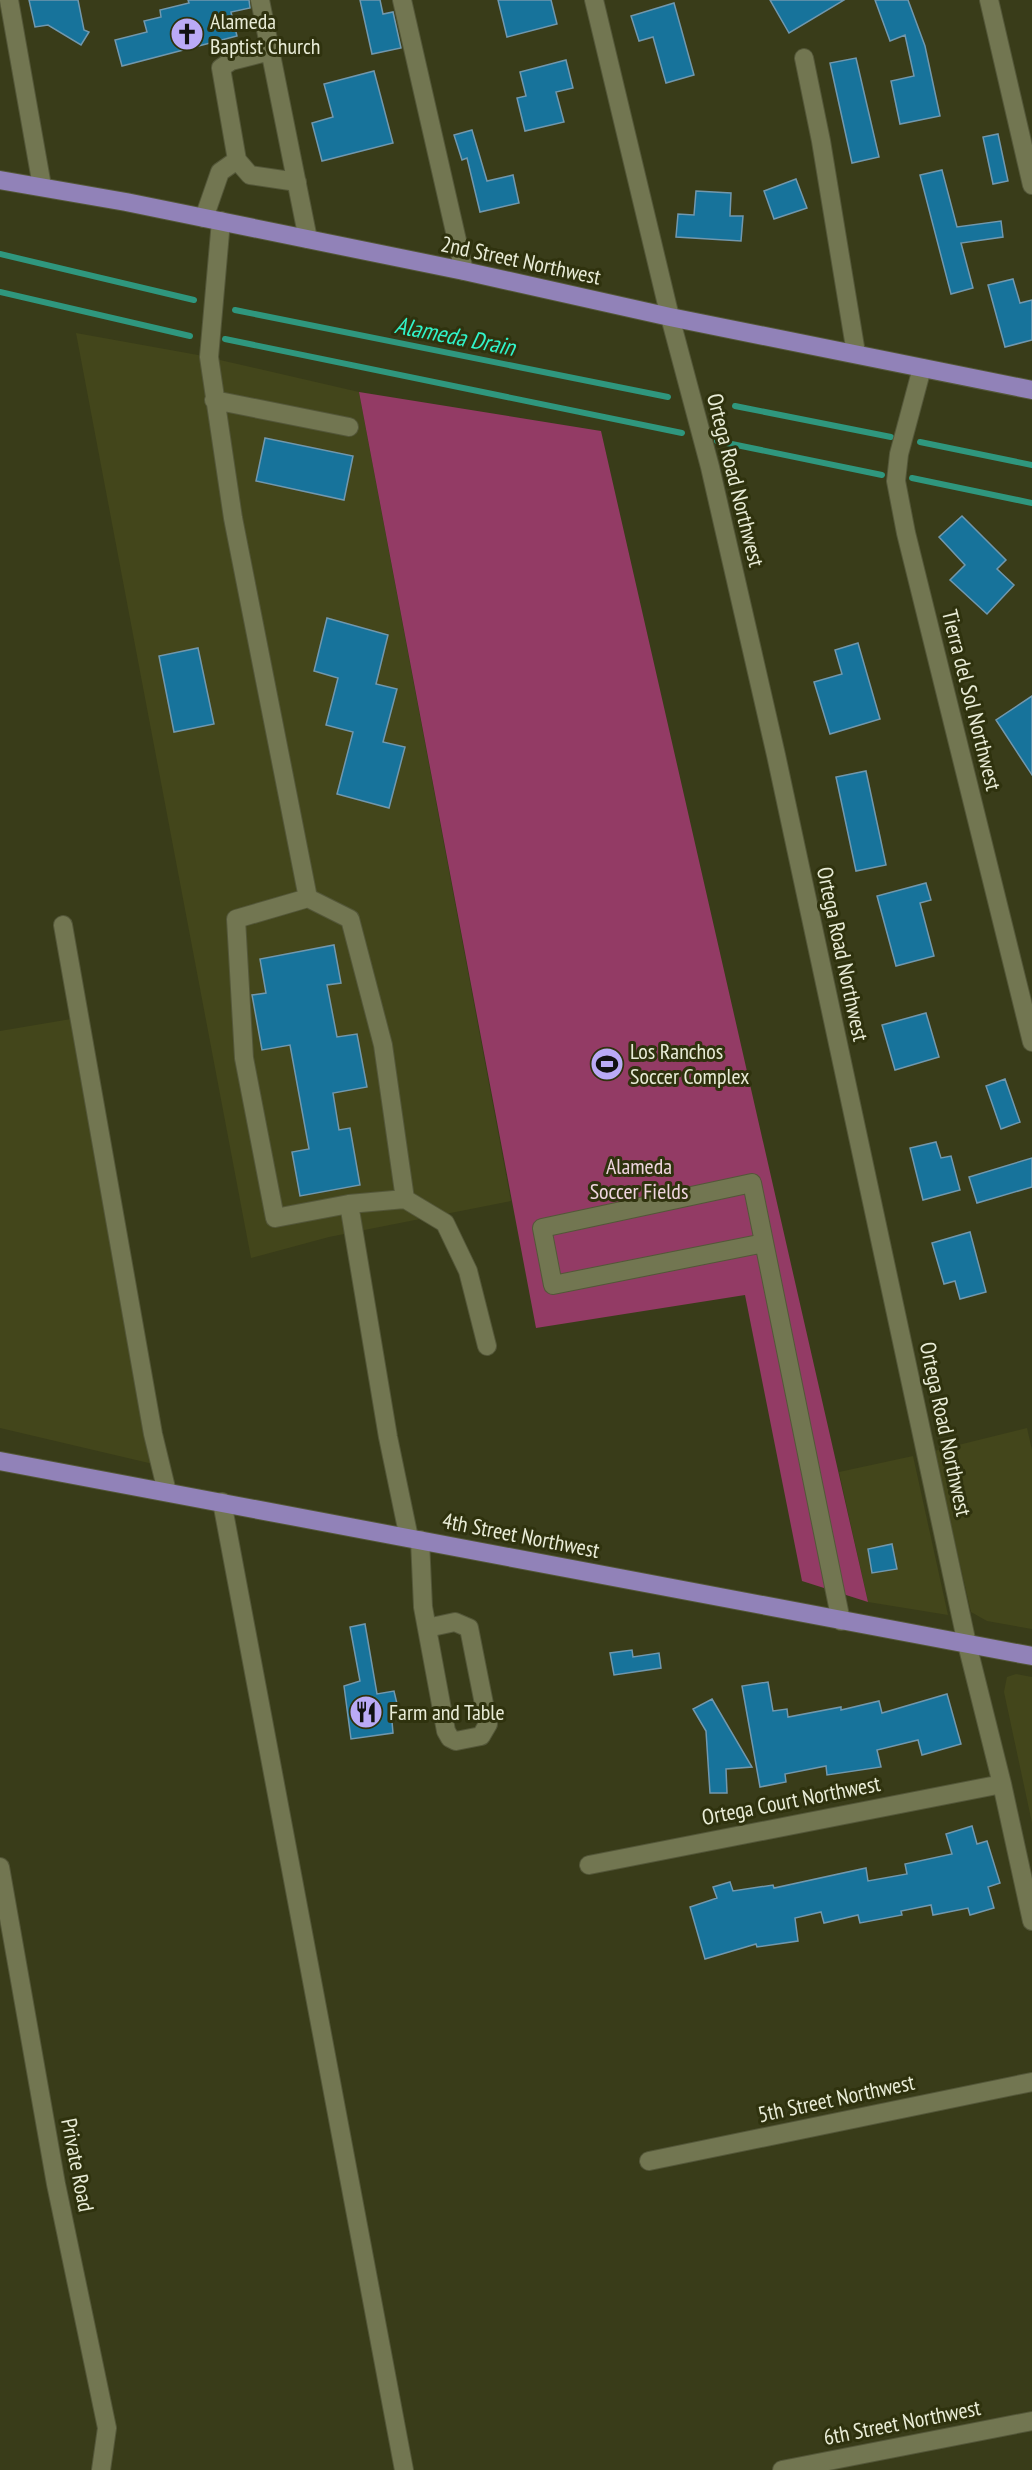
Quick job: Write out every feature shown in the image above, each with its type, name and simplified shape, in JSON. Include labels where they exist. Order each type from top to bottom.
[{"type":"main road","name":"2nd Street Northwest","points":[[0,180],[213,219],[465,271],[670,317],[1032,390]]},
{"type":"main road","name":"4th Street Northwest","points":[[0,1461],[1032,1656]]},
{"type":"street","points":[[9,0],[42,186]]},
{"type":"street","points":[[260,0],[308,239]]},
{"type":"street","points":[[402,0],[465,271]]},
{"type":"street","name":"Ortega Road Northwest","points":[[594,0],[670,317],[710,467],[776,755],[967,1644],[1002,1784],[1032,1921]]},
{"type":"street","points":[[989,0],[1032,185]]},
{"type":"street","points":[[270,51],[231,61],[221,68],[237,160],[250,175],[297,182]]},
{"type":"street","points":[[804,57],[821,141],[856,353]]},
{"type":"street","points":[[237,160],[220,172],[213,219],[209,357],[221,450],[272,728],[308,898]]},
{"type":"street","name":"Tierra del Sol Northwest","points":[[922,368],[899,454],[896,481],[906,533],[1032,1042]]},
{"type":"street","points":[[214,400],[349,427]]},
{"type":"street","points":[[405,1198],[383,1045],[350,919],[308,898],[236,919],[244,1058],[275,1218],[349,1204],[405,1198],[445,1224],[468,1271],[487,1346]]},
{"type":"street","points":[[63,925],[147,1401],[167,1492]]},
{"type":"street","points":[[764,1243],[553,1285],[542,1228],[752,1183],[841,1621]]},
{"type":"street","points":[[349,1204],[388,1437],[415,1539],[423,1606],[427,1628],[450,1738],[456,1741],[481,1736],[488,1724],[469,1628],[455,1622],[427,1628]]},
{"type":"street","points":[[222,1502],[404,2470]]},
{"type":"street","name":"Ortega Court Northwest","points":[[589,1865],[1002,1784]]},
{"type":"street","name":"Private Road","points":[[0,1867],[56,2184],[107,2428],[101,2470]]},
{"type":"street","name":"5th Street Northwest","points":[[649,2161],[1032,2082]]},
{"type":"street","name":"6th Street Northwest","points":[[782,2470],[1032,2421]]},
{"type":"shaded area","points":[[76,333],[198,355],[359,392],[511,1201],[329,1237],[251,1258]]},
{"type":"shaded area","points":[[71,1019],[153,1464],[0,1428],[0,1031]]},
{"type":"shaded area","points":[[1027,1428],[1032,1450],[1032,1629],[987,1621],[971,1612],[934,1451]]},
{"type":"shaded area","points":[[913,1456],[948,1615],[868,1602],[839,1472]]},
{"type":"shaded area","points":[[1016,1674],[1032,1677],[1032,1823],[1004,1692],[1007,1677]]},
{"type":"green space","name":"Alameda Soccer Fields","points":[[359,392],[601,431],[868,1602],[802,1581],[745,1295],[536,1328]]},
{"type":"building","points":[[29,0],[78,0],[84,30],[89,32],[81,45],[48,25],[35,27]]},
{"type":"building","name":"Alameda Baptist Church","points":[[188,0],[249,0],[250,8],[231,12],[237,36],[122,66],[115,40],[147,32],[144,21],[161,17],[160,10],[189,3]]},
{"type":"building","points":[[360,0],[380,0],[383,14],[393,12],[401,48],[372,54]]},
{"type":"building","points":[[498,0],[551,0],[557,24],[507,37]]},
{"type":"building","points":[[770,0],[844,0],[789,33]]},
{"type":"building","points":[[875,0],[908,0],[925,46],[940,116],[900,124],[891,81],[914,76],[905,35],[890,41]]},
{"type":"building","points":[[674,3],[694,75],[666,83],[653,37],[639,41],[631,16]]},
{"type":"building","points":[[856,58],[879,157],[852,163],[830,63]]},
{"type":"building","points":[[566,60],[573,88],[556,92],[564,122],[525,131],[517,98],[526,96],[520,72]]},
{"type":"building","points":[[374,71],[393,143],[322,161],[312,123],[333,117],[324,84]]},
{"type":"building","points":[[472,130],[487,181],[513,175],[519,203],[480,212],[467,158],[462,160],[454,135]]},
{"type":"building","points":[[998,134],[1008,181],[993,184],[983,137]]},
{"type":"building","points":[[942,170],[957,227],[1001,221],[1003,237],[961,243],[973,288],[951,294],[920,175]]},
{"type":"building","points":[[796,179],[807,208],[774,219],[764,191]]},
{"type":"building","points":[[696,191],[731,193],[730,216],[743,216],[741,241],[676,237],[678,214],[694,215]]},
{"type":"building","points":[[1013,279],[1020,303],[1032,300],[1032,340],[1005,347],[988,285]]},
{"type":"building","points":[[265,438],[353,456],[344,500],[256,481]]},
{"type":"building","points":[[962,516],[1006,560],[997,569],[1014,585],[987,614],[950,580],[965,565],[939,537]]},
{"type":"building","points":[[327,618],[388,635],[376,684],[397,689],[383,742],[405,747],[389,808],[337,794],[353,732],[326,725],[338,678],[314,671]]},
{"type":"building","points":[[858,643],[880,719],[830,734],[814,682],[842,674],[835,650]]},
{"type":"building","points":[[198,648],[214,724],[174,732],[159,656]]},
{"type":"building","points":[[1032,696],[1032,775],[996,720]]},
{"type":"building","points":[[866,771],[886,865],[856,871],[836,777]]},
{"type":"building","points":[[926,883],[931,900],[920,903],[934,956],[896,966],[877,896]]},
{"type":"building","points":[[334,945],[341,983],[327,985],[337,1037],[357,1034],[367,1087],[333,1093],[339,1130],[350,1128],[360,1185],[300,1196],[292,1152],[309,1149],[290,1045],[262,1050],[252,995],[266,993],[260,959]]},
{"type":"building","points":[[926,1013],[939,1057],[895,1070],[882,1025]]},
{"type":"building","points":[[1005,1079],[1020,1122],[1001,1129],[986,1086]]},
{"type":"building","points":[[936,1142],[941,1158],[951,1156],[960,1190],[923,1200],[910,1148]]},
{"type":"building","points":[[1032,1158],[1032,1187],[977,1203],[969,1177]]},
{"type":"building","points":[[970,1232],[986,1292],[960,1299],[955,1281],[944,1284],[932,1243]]},
{"type":"building","points":[[892,1544],[897,1569],[872,1573],[868,1549]]},
{"type":"building","points":[[365,1624],[377,1694],[394,1691],[398,1708],[391,1710],[393,1733],[351,1739],[344,1686],[360,1681],[350,1627]]},
{"type":"building","points":[[632,1650],[633,1657],[659,1653],[661,1668],[614,1675],[610,1653]]},
{"type":"building","points":[[768,1682],[773,1711],[787,1709],[788,1717],[841,1707],[841,1710],[879,1701],[882,1713],[947,1694],[961,1744],[922,1755],[918,1740],[877,1750],[881,1767],[827,1775],[826,1766],[785,1774],[786,1782],[760,1787],[742,1686]]},
{"type":"building","points":[[712,1699],[752,1767],[726,1769],[727,1793],[710,1793],[706,1731],[693,1709]]},
{"type":"building","points":[[972,1826],[977,1844],[987,1841],[1000,1883],[988,1887],[994,1908],[970,1915],[968,1908],[933,1915],[931,1905],[901,1911],[902,1915],[860,1923],[858,1915],[824,1923],[821,1912],[795,1918],[798,1941],[757,1947],[756,1944],[705,1959],[690,1907],[717,1898],[713,1887],[730,1882],[733,1891],[773,1885],[774,1888],[866,1868],[868,1881],[907,1874],[905,1864],[952,1854],[946,1834]]},
{"type":"waterway","name":"Alameda Drain","points":[[0,254],[194,300]]},
{"type":"waterway","points":[[0,292],[190,336]]},
{"type":"waterway","name":"Alameda Drain","points":[[235,310],[668,397]]},
{"type":"waterway","points":[[225,339],[682,433]]},
{"type":"waterway","name":"Alameda Drain","points":[[735,406],[891,437]]},
{"type":"waterway","points":[[717,441],[882,475]]},
{"type":"waterway","name":"Alameda Drain","points":[[920,442],[1032,465]]},
{"type":"waterway","points":[[912,478],[1032,503]]},
{"type":"place","name":"Alameda Baptist Church","points":[[187,34]]},
{"type":"place","name":"Los Ranchos Soccer Complex","points":[[607,1064]]},
{"type":"place","name":"Farm and Table","points":[[366,1712]]}]
